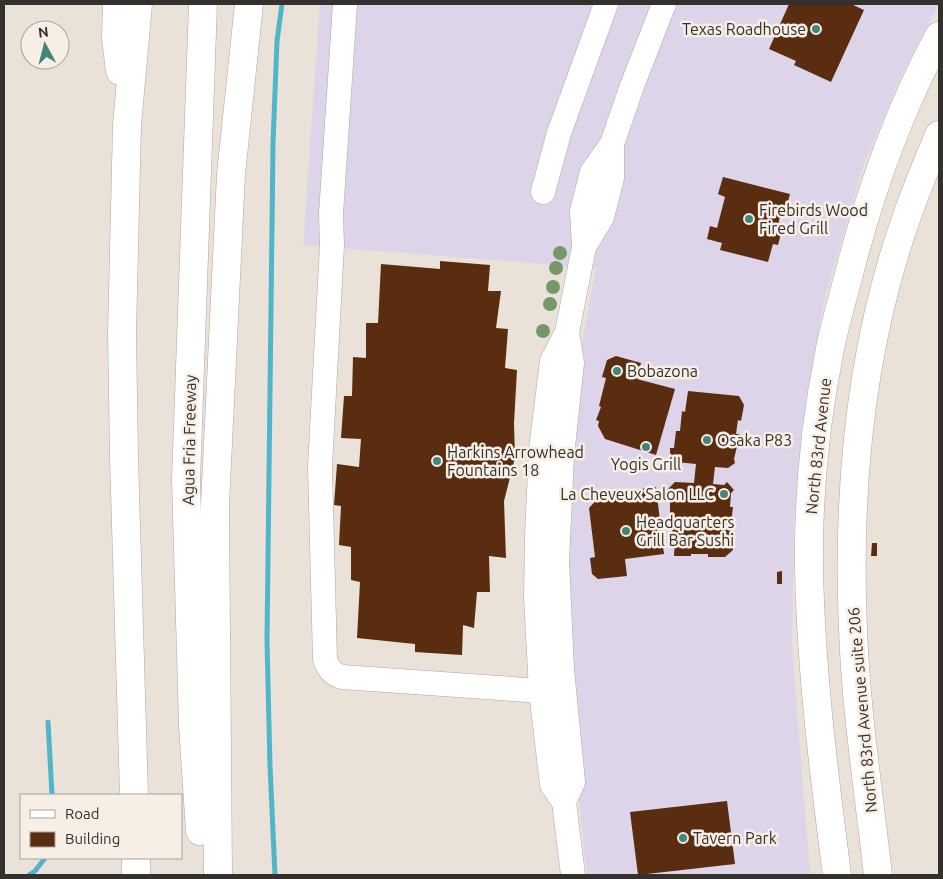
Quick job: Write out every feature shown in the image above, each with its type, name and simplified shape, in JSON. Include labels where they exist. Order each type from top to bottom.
[{"type":"main road","points":[[117,4],[116,38],[127,125]]},
{"type":"main road","points":[[134,794],[122,334],[127,125],[138,4]]},
{"type":"main road","name":"Agua Fria Freeway","points":[[204,4],[186,480],[193,725],[204,875]]},
{"type":"main road","points":[[218,875],[215,505],[231,174],[249,4]]},
{"type":"main road","name":"North 83rd Avenue","points":[[837,875],[812,650],[809,568],[812,486],[818,425],[829,354],[862,225],[888,148],[909,98],[939,36]]},
{"type":"main road","name":"North 83rd Avenue suite 206","points":[[878,875],[858,708],[853,632],[851,544],[857,446],[871,353],[884,295],[907,216],[939,135]]},
{"type":"main road","points":[[136,859],[136,875]]},
{"type":"street","points":[[345,4],[331,214],[332,245],[320,466],[325,660],[329,669],[342,677],[552,690]]},
{"type":"street","points":[[543,192],[559,133],[606,4]]},
{"type":"street","points":[[573,875],[564,802],[552,785],[552,690],[536,598],[536,535],[539,478],[552,361],[567,332],[584,247],[582,211],[592,172],[612,144],[664,4]]},
{"type":"shaded area","points":[[320,4],[939,4],[901,76],[863,166],[824,301],[802,428],[794,520],[792,646],[810,875],[587,875],[562,626],[573,394],[596,268],[303,245]]},
{"type":"building","name":"Texas Roadhouse","points":[[789,4],[851,4],[864,10],[831,82],[794,65],[796,61],[769,49]]},
{"type":"building","name":"Firebirds Wood Fired Grill","points":[[723,177],[790,194],[785,213],[781,212],[777,229],[782,230],[778,245],[773,244],[768,262],[720,250],[722,243],[707,239],[710,226],[717,228],[725,197],[718,194]]},
{"type":"building","name":"Harkins Arrowhead Fountains 18","points":[[440,261],[490,265],[488,291],[501,291],[496,328],[508,329],[505,368],[517,370],[514,423],[515,458],[504,501],[506,558],[489,556],[490,592],[477,592],[474,628],[463,625],[462,655],[415,652],[415,644],[357,638],[360,582],[351,580],[351,547],[339,545],[341,506],[334,505],[337,464],[359,467],[361,439],[341,438],[344,396],[352,396],[353,357],[366,358],[366,323],[378,323],[381,264],[440,269]]},
{"type":"building","points":[[616,356],[641,363],[637,379],[675,389],[656,455],[605,439],[598,426],[599,421],[596,420],[601,407],[599,406],[606,378],[602,377],[607,360]]},
{"type":"building","points":[[688,391],[739,396],[744,405],[741,421],[738,420],[736,434],[740,434],[734,459],[735,463],[728,468],[715,467],[713,484],[724,485],[727,482],[734,490],[731,493],[730,507],[733,507],[730,533],[734,534],[733,550],[725,557],[708,557],[708,554],[674,556],[675,534],[672,534],[673,514],[670,514],[670,496],[666,495],[667,490],[675,482],[694,483],[696,464],[676,462],[670,453],[670,448],[674,448],[676,431],[680,431],[682,411],[685,412]]},
{"type":"building","name":"Headquarters Grill Bar Sushi","points":[[656,487],[664,554],[625,559],[627,576],[598,579],[592,574],[590,558],[595,557],[589,508],[602,494]]},
{"type":"building","points":[[872,543],[877,543],[877,556],[871,556]]},
{"type":"building","points":[[782,571],[782,584],[777,584],[777,572]]},
{"type":"building","name":"Tavern Park","points":[[727,801],[735,864],[638,875],[630,812]]},
{"type":"waterway","points":[[275,875],[267,641],[273,143],[277,41],[282,4]]},
{"type":"waterway","points":[[48,722],[52,794]]},
{"type":"waterway","points":[[29,875],[35,871],[44,859]]},
{"type":"place","name":"Texas Roadhouse","points":[[816,29]]},
{"type":"place","name":"Firebirds Wood Fired Grill","points":[[749,219]]},
{"type":"place","name":"Bobazona","points":[[617,371]]},
{"type":"place","name":"Osaka P83","points":[[707,440]]},
{"type":"place","name":"Yogis Grill","points":[[646,447]]},
{"type":"place","name":"Harkins Arrowhead Fountains 18","points":[[437,461]]},
{"type":"place","name":"La Cheveux Salon LLC","points":[[724,494]]},
{"type":"place","name":"Headquarters Grill Bar Sushi","points":[[626,531]]},
{"type":"place","name":"Tavern Park","points":[[683,838]]}]
